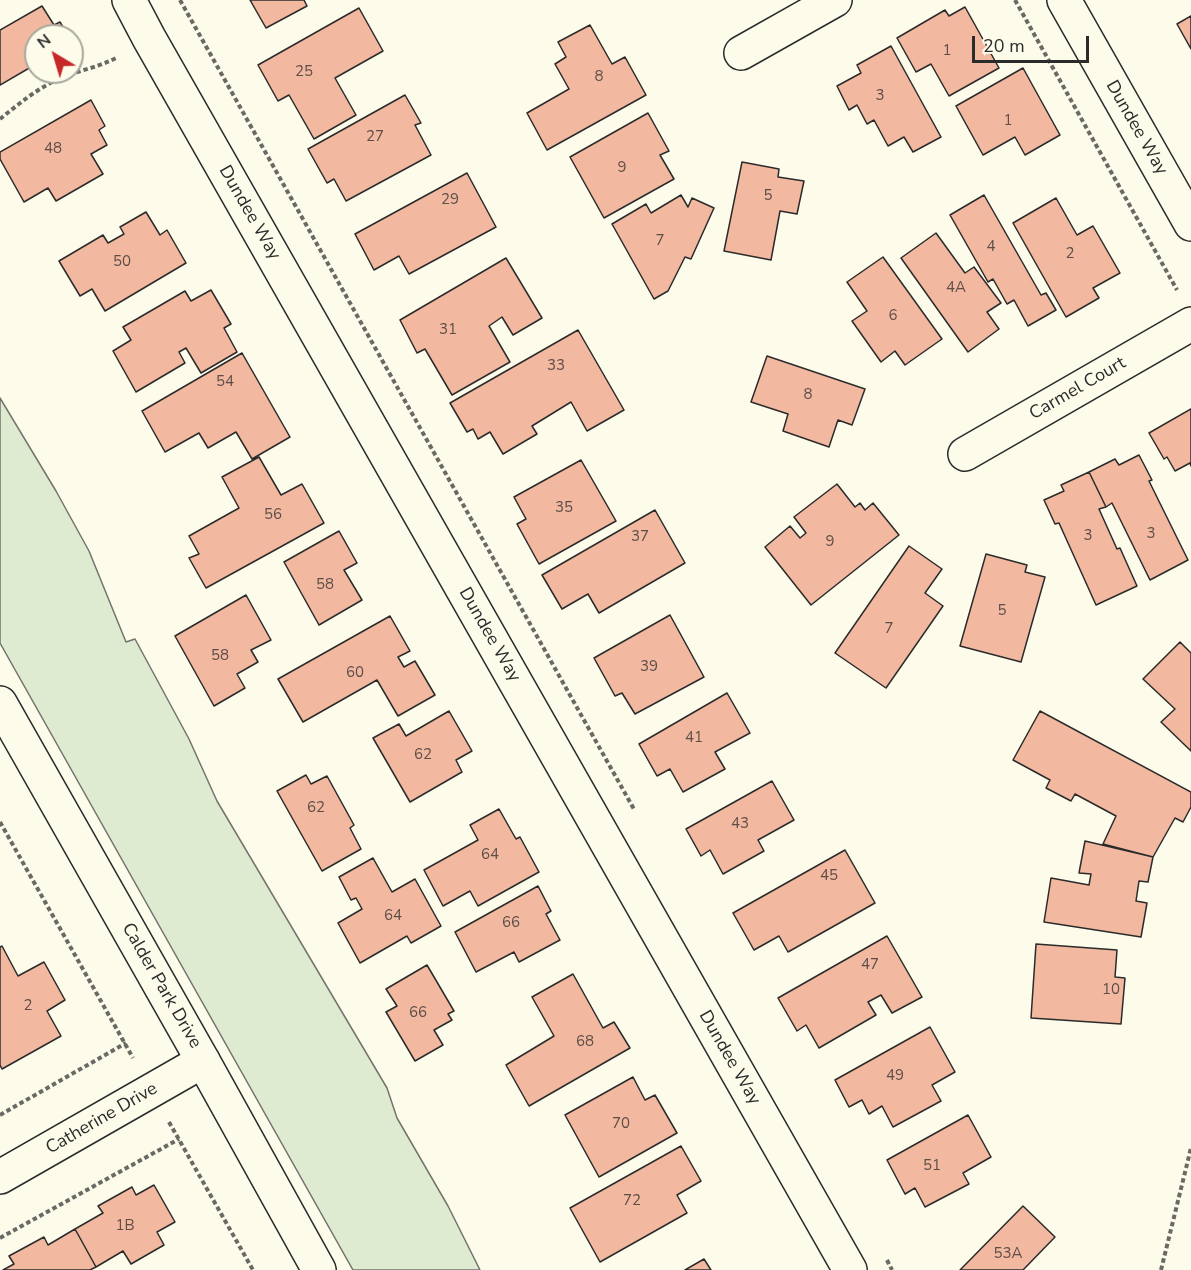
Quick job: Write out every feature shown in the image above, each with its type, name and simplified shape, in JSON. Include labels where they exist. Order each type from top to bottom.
[{"type":"street","name":"Dundee Way","points":[[129,0],[850,1270]]},
{"type":"street","points":[[741,54],[836,0]]},
{"type":"street","name":"Dundee Way","points":[[1064,0],[1191,224]]},
{"type":"street","name":"Carmel Court","points":[[965,454],[1185,309]]},
{"type":"street","name":"Calder Park Drive","points":[[0,703],[319,1270]]},
{"type":"street","name":"Catherine Drive","points":[[0,1177],[203,1061]]},
{"type":"path","points":[[180,0],[640,820]]},
{"type":"path","points":[[1015,0],[1185,309]]},
{"type":"path","points":[[0,119],[45,86],[68,75],[105,65],[149,38]]},
{"type":"path","points":[[0,822],[126,1043],[0,1115]]},
{"type":"path","points":[[0,1238],[179,1139],[253,1270]]},
{"type":"path","points":[[1161,1270],[1191,1148]]},
{"type":"path","points":[[886,1260],[892,1270]]},
{"type":"green space","points":[[0,398],[89,551],[126,642],[135,639],[189,739],[217,801],[387,1088],[397,1118],[448,1206],[480,1270],[353,1270],[0,643]]},
{"type":"building","points":[[250,0],[304,0],[307,6],[266,28]]},
{"type":"building","points":[[42,6],[53,24],[24,24],[24,71],[0,85],[0,30]]},
{"type":"building","points":[[965,7],[999,68],[949,96],[931,64],[916,72],[897,38],[945,10],[949,16]]},
{"type":"building","points":[[359,8],[383,51],[335,78],[356,115],[314,139],[289,95],[278,101],[258,65]]},
{"type":"building","points":[[1191,16],[1191,49],[1177,24]]},
{"type":"building","points":[[590,25],[612,64],[625,57],[646,95],[547,150],[527,113],[569,89],[555,64],[566,57],[558,42]]},
{"type":"building","points":[[891,46],[941,137],[913,152],[904,137],[888,146],[874,120],[867,124],[857,105],[849,110],[837,86],[861,73],[857,65]]},
{"type":"building","points":[[1023,68],[1060,135],[1025,155],[1015,137],[983,155],[956,106]]},
{"type":"building","points":[[405,95],[421,123],[415,125],[431,155],[346,201],[334,179],[327,183],[308,149]]},
{"type":"building","points":[[91,100],[105,126],[99,130],[107,145],[91,154],[103,174],[56,201],[48,188],[24,202],[0,159],[0,152]]},
{"type":"building","points":[[648,113],[669,151],[660,155],[674,179],[604,218],[570,157]]},
{"type":"building","points":[[742,162],[779,169],[778,177],[804,181],[797,214],[780,211],[771,260],[724,251]]},
{"type":"building","points":[[467,173],[496,227],[409,274],[399,256],[374,270],[355,234]]},
{"type":"building","points":[[681,195],[688,207],[692,198],[714,208],[691,259],[685,257],[668,291],[654,299],[612,224],[646,204],[651,213]]},
{"type":"building","points":[[984,195],[1041,295],[1046,293],[1056,310],[1028,326],[1014,300],[1007,304],[993,279],[988,282],[950,215]]},
{"type":"building","points":[[1056,198],[1077,235],[1093,226],[1120,273],[1093,288],[1099,298],[1066,317],[1013,223]]},
{"type":"building","points":[[146,212],[160,235],[167,230],[186,263],[105,311],[92,289],[80,296],[59,261],[103,235],[108,243],[124,234],[120,227]]},
{"type":"building","points":[[936,233],[965,273],[974,267],[1001,303],[987,312],[999,329],[968,352],[901,258]]},
{"type":"building","points":[[883,257],[942,339],[905,365],[895,351],[881,362],[852,321],[867,311],[847,282]]},
{"type":"building","points":[[506,258],[542,318],[513,335],[502,317],[489,326],[510,362],[452,395],[425,349],[417,353],[400,320]]},
{"type":"building","points":[[211,290],[231,324],[224,328],[237,352],[201,373],[186,348],[179,352],[185,363],[136,392],[113,351],[131,340],[123,327],[185,291],[191,301]]},
{"type":"building","points":[[578,330],[624,410],[587,431],[571,402],[532,426],[537,434],[503,454],[490,432],[478,439],[473,429],[467,432],[450,403]]},
{"type":"building","points":[[242,353],[290,437],[252,459],[236,432],[208,448],[199,433],[165,452],[142,411]]},
{"type":"building","points":[[767,356],[865,389],[852,425],[838,420],[829,447],[783,431],[788,414],[751,402]]},
{"type":"building","points":[[1191,409],[1191,466],[1190,463],[1175,471],[1167,457],[1164,459],[1149,433]]},
{"type":"building","points":[[1139,455],[1152,480],[1149,481],[1188,560],[1150,580],[1112,503],[1106,507],[1089,472],[1115,459],[1119,465]]},
{"type":"building","points":[[259,457],[281,495],[302,484],[324,523],[206,588],[189,558],[199,554],[189,536],[239,508],[222,477]]},
{"type":"building","points":[[581,460],[616,521],[539,564],[517,524],[526,519],[514,497]]},
{"type":"building","points":[[1089,472],[1106,507],[1099,509],[1137,586],[1096,605],[1059,523],[1055,524],[1044,500],[1064,491],[1061,485]]},
{"type":"building","points":[[837,484],[855,507],[860,503],[865,510],[873,503],[899,535],[811,605],[765,547],[790,526],[800,538],[806,533],[794,517]]},
{"type":"building","points":[[655,510],[685,563],[599,613],[588,594],[562,609],[542,575]]},
{"type":"building","points":[[339,531],[357,563],[344,570],[362,600],[319,625],[284,562]]},
{"type":"building","points":[[909,546],[942,569],[925,593],[943,606],[886,688],[835,653]]},
{"type":"building","points":[[986,554],[1027,565],[1025,572],[1045,577],[1021,662],[960,646]]},
{"type":"building","points":[[246,595],[271,640],[251,650],[258,662],[237,674],[245,688],[214,706],[175,636]]},
{"type":"building","points":[[670,615],[704,677],[635,714],[622,693],[615,696],[594,658]]},
{"type":"building","points":[[390,616],[410,651],[398,657],[404,667],[415,661],[435,695],[398,716],[377,680],[303,722],[278,679]]},
{"type":"building","points":[[1180,642],[1191,653],[1191,751],[1161,722],[1175,709],[1143,679]]},
{"type":"building","points":[[727,693],[750,733],[715,752],[725,769],[683,792],[670,769],[657,776],[639,744]]},
{"type":"building","points":[[449,711],[472,751],[456,760],[462,772],[410,802],[373,738],[399,724],[406,736]]},
{"type":"building","points":[[1040,711],[1191,792],[1191,807],[1183,822],[1175,818],[1153,857],[1103,844],[1116,816],[1075,794],[1071,801],[1046,788],[1050,780],[1013,760]]},
{"type":"building","points":[[306,775],[311,784],[327,776],[354,825],[350,828],[361,849],[322,871],[277,791]]},
{"type":"building","points":[[772,781],[794,820],[758,840],[764,851],[723,874],[710,850],[701,856],[686,829]]},
{"type":"building","points":[[499,809],[516,839],[520,837],[539,872],[478,906],[470,891],[443,906],[424,870],[478,840],[470,825]]},
{"type":"building","points":[[1085,841],[1153,857],[1148,882],[1139,881],[1136,901],[1147,903],[1141,937],[1044,922],[1051,878],[1089,885],[1091,874],[1079,873]]},
{"type":"building","points":[[845,850],[875,903],[788,952],[779,936],[754,950],[733,913]]},
{"type":"building","points":[[373,858],[392,892],[415,879],[441,926],[411,943],[407,936],[360,963],[338,923],[362,909],[356,898],[351,900],[339,877]]},
{"type":"building","points":[[538,886],[551,911],[546,914],[560,940],[519,962],[514,952],[476,972],[455,932]]},
{"type":"building","points":[[887,936],[922,997],[892,1013],[881,995],[868,1002],[876,1015],[819,1048],[806,1025],[797,1031],[778,998]]},
{"type":"building","points":[[1036,944],[1117,950],[1115,977],[1125,978],[1121,1024],[1031,1018]]},
{"type":"building","points":[[2,946],[18,976],[44,962],[65,1000],[47,1011],[61,1036],[2,1069],[0,1065],[0,947]]},
{"type":"building","points":[[427,965],[454,1011],[448,1014],[452,1020],[434,1030],[443,1045],[415,1061],[386,1012],[397,1006],[386,989]]},
{"type":"building","points":[[573,974],[603,1028],[614,1022],[630,1048],[529,1106],[506,1065],[554,1036],[532,997]]},
{"type":"building","points":[[930,1027],[955,1072],[932,1085],[941,1101],[893,1127],[882,1106],[869,1114],[862,1100],[849,1107],[835,1080]]},
{"type":"building","points":[[633,1077],[645,1100],[655,1095],[677,1133],[599,1177],[565,1115]]},
{"type":"building","points":[[968,1115],[991,1157],[963,1173],[969,1184],[925,1207],[915,1188],[905,1194],[887,1160]]},
{"type":"building","points":[[681,1146],[701,1181],[677,1195],[687,1213],[600,1262],[570,1208]]},
{"type":"building","points":[[154,1185],[175,1222],[157,1232],[164,1245],[131,1264],[123,1251],[96,1267],[75,1229],[103,1213],[98,1206],[132,1187],[136,1195]]},
{"type":"building","points":[[1023,1206],[1055,1237],[1023,1270],[960,1270]]},
{"type":"building","points":[[75,1229],[96,1267],[90,1270],[3,1270],[14,1264],[9,1256],[44,1237],[48,1245]]},
{"type":"building","points":[[704,1259],[711,1270],[685,1270]]}]
